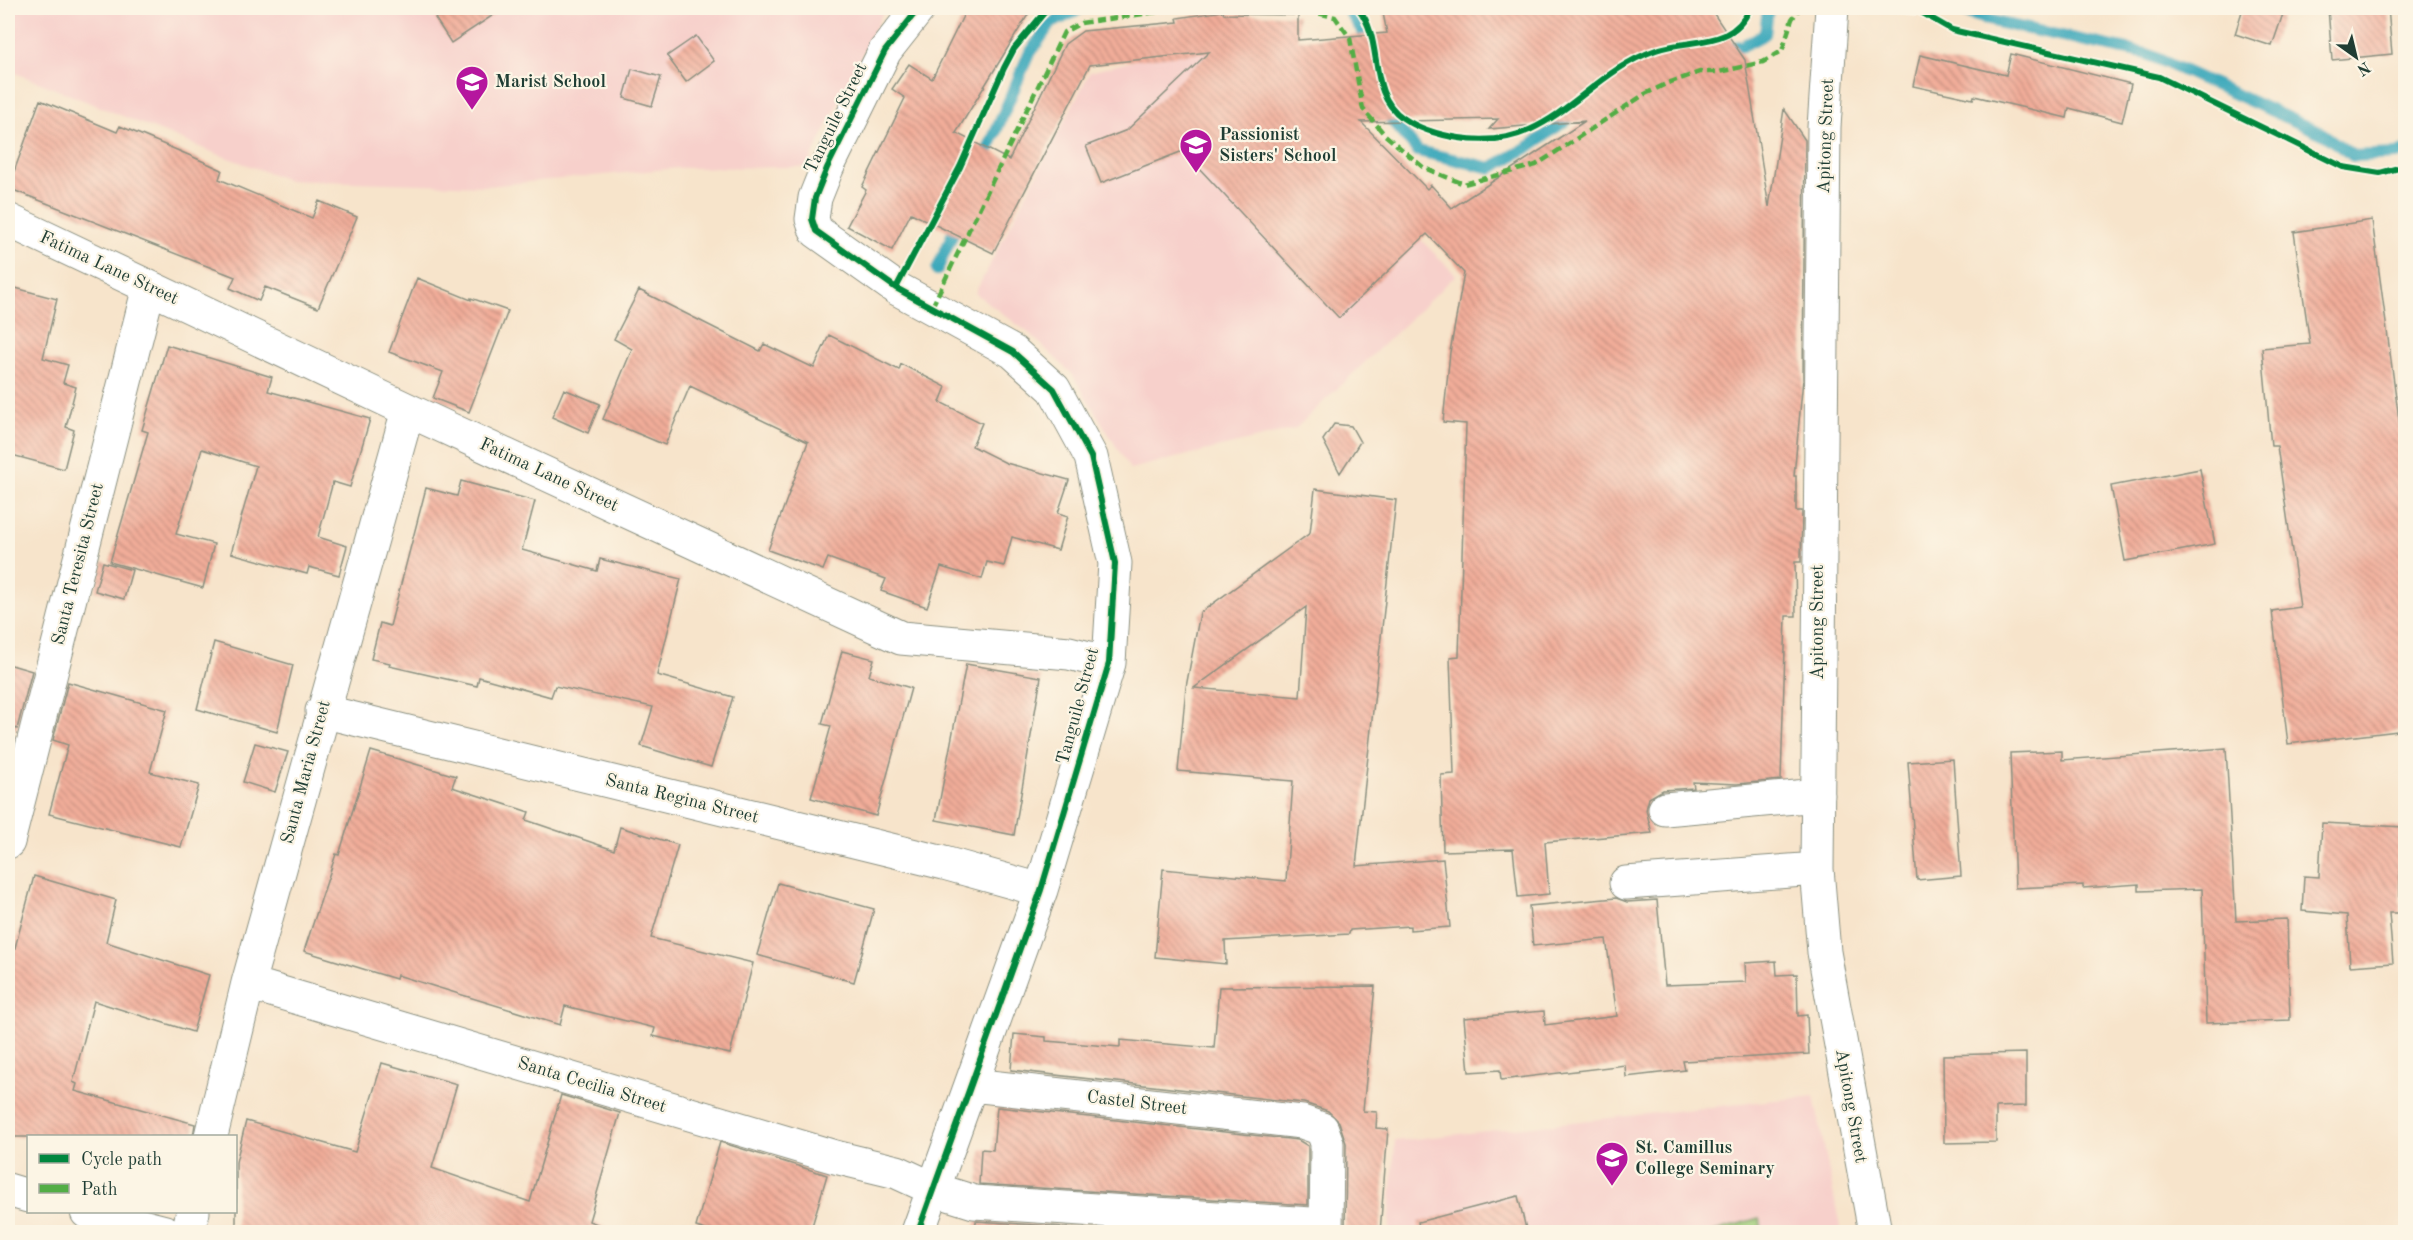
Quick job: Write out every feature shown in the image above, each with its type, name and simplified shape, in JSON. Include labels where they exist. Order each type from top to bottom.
[{"type":"street","name":"Tanguile Street","points":[[918,1233],[936,1190],[1041,890],[1109,663],[1115,563],[1091,457],[1054,389],[1013,352],[896,288],[825,240],[816,231],[812,219],[815,198],[827,168],[885,51],[919,8]]},
{"type":"street","name":"Apitong Street","points":[[1832,8],[1824,127],[1817,869],[1824,952],[1875,1233]]},
{"type":"street","name":"Fatima Lane Street","points":[[8,220],[408,410],[901,638],[1069,653],[1109,663]]},
{"type":"street","name":"Santa Teresita Street","points":[[8,842],[149,287]]},
{"type":"street","name":"Santa Maria Street","points":[[211,1135],[248,983],[322,711],[408,410]]},
{"type":"street","name":"Santa Regina Street","points":[[322,711],[944,863],[1041,890]]},
{"type":"street","points":[[1665,809],[1818,795]]},
{"type":"street","points":[[1626,883],[1817,869]]},
{"type":"street","name":"Santa Cecilia Street","points":[[248,983],[835,1157],[897,1172],[936,1190],[974,1202],[1326,1229]]},
{"type":"street","name":"Castel Street","points":[[972,1085],[1302,1122],[1322,1129],[1327,1143],[1326,1229]]},
{"type":"street","points":[[8,1190],[27,1196]]},
{"type":"street","points":[[91,1213],[165,1233]]},
{"type":"street","points":[[188,1233],[193,1213]]},
{"type":"shaded area","name":"Marist School","points":[[8,8],[885,8],[807,167],[678,168],[487,186],[288,180],[212,152],[8,70]]},
{"type":"shaded area","name":"Passionist Sisters' School","points":[[1219,39],[1456,275],[1295,429],[1130,469],[1072,374],[1030,334],[975,293],[1090,72]]},
{"type":"shaded area","name":"St. Camillus College Seminary","points":[[1814,1096],[1841,1232],[1389,1232],[1395,1141]]},
{"type":"green space","points":[[1759,1218],[1763,1232],[1712,1232]]},
{"type":"building","points":[[451,8],[504,8],[451,43],[435,18]]},
{"type":"building","points":[[967,8],[1032,8],[956,133],[1009,160],[1065,44],[1083,31],[1178,22],[1177,18],[1223,11],[1224,14],[1298,15],[1298,40],[1387,33],[1382,8],[1710,8],[1745,60],[1769,207],[1784,109],[1805,140],[1803,379],[1794,476],[1796,476],[1796,511],[1802,511],[1801,562],[1795,562],[1796,616],[1786,616],[1781,780],[1737,784],[1693,782],[1694,788],[1663,790],[1649,798],[1646,810],[1652,833],[1545,842],[1549,894],[1518,897],[1513,849],[1443,851],[1441,775],[1454,774],[1450,657],[1459,656],[1466,424],[1443,422],[1450,352],[1464,273],[1427,234],[1339,318],[1183,151],[1101,183],[1086,146],[1127,130],[1209,52],[1090,65],[993,253],[911,213],[892,250],[847,226],[866,190],[862,187],[905,98],[892,89],[909,64],[932,79]],"holes":[[[1498,119],[1489,129],[1585,121],[1452,208],[1431,185],[1427,189],[1361,122]]]},
{"type":"building","points":[[2243,8],[2285,8],[2272,46],[2235,34]]},
{"type":"building","points":[[2328,8],[2388,8],[2392,54],[2332,60]]},
{"type":"building","points":[[696,36],[714,61],[686,82],[667,56]]},
{"type":"building","points":[[2011,54],[2131,84],[2122,122],[2069,108],[2067,118],[1974,96],[1973,99],[1913,86],[1920,55],[2006,75]]},
{"type":"building","points":[[632,69],[661,77],[652,106],[624,98]]},
{"type":"building","points":[[40,100],[117,132],[120,126],[191,156],[222,170],[219,179],[312,218],[319,201],[357,217],[318,308],[265,287],[259,301],[230,288],[235,277],[8,188]]},
{"type":"building","points":[[2372,220],[2406,471],[2406,730],[2288,744],[2272,611],[2300,607],[2277,446],[2271,446],[2262,348],[2310,344],[2294,232]]},
{"type":"building","points":[[417,278],[471,300],[471,298],[508,311],[469,412],[433,398],[443,372],[389,352]]},
{"type":"building","points":[[8,286],[57,299],[43,358],[68,365],[63,383],[76,387],[66,427],[74,430],[64,469],[8,454]]},
{"type":"building","points":[[639,290],[760,351],[764,344],[814,368],[829,335],[899,370],[901,364],[946,387],[940,402],[982,423],[972,446],[1006,463],[1069,480],[1058,513],[1068,516],[1058,550],[1012,537],[1004,566],[987,562],[982,579],[941,567],[927,607],[881,591],[886,579],[828,558],[823,570],[768,550],[808,442],[690,386],[665,445],[603,419],[632,349],[614,339]]},
{"type":"building","points":[[167,345],[272,377],[268,391],[370,419],[350,487],[333,482],[318,537],[347,546],[339,575],[309,567],[307,574],[231,553],[256,466],[202,449],[176,534],[214,544],[203,588],[110,562],[148,432],[142,430]]},
{"type":"building","points":[[564,389],[600,404],[588,433],[552,417]]},
{"type":"building","points":[[1334,424],[1351,426],[1360,442],[1340,473],[1323,440]]},
{"type":"building","points":[[2200,469],[2215,544],[2125,561],[2111,486]]},
{"type":"building","points":[[461,481],[535,501],[522,550],[597,571],[600,559],[681,579],[657,675],[733,697],[711,767],[641,746],[653,707],[555,686],[551,697],[479,677],[477,686],[389,666],[390,663],[371,659],[380,623],[390,626],[426,488],[457,496]]},
{"type":"building","points":[[1315,489],[1396,500],[1356,866],[1443,859],[1450,927],[1410,930],[1410,926],[1350,930],[1349,934],[1225,941],[1226,964],[1155,957],[1163,869],[1286,881],[1293,781],[1178,771],[1186,687],[1200,613],[1310,533]],"holes":[[[1306,607],[1300,697],[1194,688]]]},
{"type":"building","points":[[103,562],[132,570],[124,599],[95,591]]},
{"type":"building","points":[[214,642],[293,665],[277,732],[197,709]]},
{"type":"building","points":[[842,651],[874,659],[869,676],[911,688],[876,816],[811,798],[831,726],[822,724]]},
{"type":"building","points":[[8,664],[32,671],[17,729],[8,726]]},
{"type":"building","points":[[966,664],[1041,677],[1014,835],[936,820]]},
{"type":"building","points":[[68,682],[167,710],[150,772],[199,785],[181,847],[49,814],[68,745],[53,740]]},
{"type":"building","points":[[255,743],[288,752],[275,792],[243,782]]},
{"type":"building","points":[[2226,748],[2236,921],[2287,919],[2290,1020],[2206,1023],[2202,889],[2139,891],[2139,884],[2083,888],[2083,885],[2015,888],[2010,753],[2062,751],[2062,760]]},
{"type":"building","points":[[371,751],[456,776],[452,787],[529,812],[526,820],[614,850],[620,827],[678,845],[651,938],[753,963],[730,1054],[653,1036],[655,1028],[565,1006],[560,1025],[397,975],[396,979],[304,951],[336,854],[339,855]]},
{"type":"building","points":[[1953,759],[1961,876],[1917,880],[1908,762]]},
{"type":"building","points":[[2322,823],[2405,827],[2403,872],[2400,872],[2400,913],[2389,913],[2393,963],[2350,966],[2347,915],[2302,911],[2304,876],[2319,877]]},
{"type":"building","points":[[34,876],[116,900],[106,942],[209,975],[193,1032],[94,1001],[73,1082],[77,1084],[75,1091],[195,1124],[193,1135],[8,1137],[8,974]]},
{"type":"building","points":[[778,883],[874,909],[854,982],[757,955]]},
{"type":"building","points":[[1616,898],[1627,902],[1657,900],[1665,985],[1746,982],[1745,963],[1776,961],[1777,975],[1797,974],[1798,1016],[1807,1015],[1809,1054],[1683,1061],[1685,1070],[1626,1077],[1625,1065],[1501,1080],[1500,1070],[1469,1072],[1464,1018],[1544,1011],[1545,1025],[1617,1016],[1606,939],[1533,946],[1529,906]]},
{"type":"building","points":[[1375,986],[1363,1111],[1377,1112],[1376,1128],[1388,1129],[1380,1233],[1345,1233],[1346,1143],[1339,1122],[1328,1111],[1304,1103],[1011,1070],[1014,1034],[1046,1037],[1046,1041],[1120,1047],[1120,1040],[1214,1048],[1219,987]]},
{"type":"building","points":[[2026,1053],[2026,1106],[1996,1107],[1996,1142],[1944,1143],[1943,1055]]},
{"type":"building","points":[[382,1063],[457,1084],[432,1168],[530,1202],[561,1095],[620,1113],[589,1221],[605,1227],[605,1233],[236,1233],[237,1158],[246,1121],[355,1152]]},
{"type":"building","points":[[997,1107],[1298,1140],[1308,1146],[1308,1205],[979,1184],[981,1149],[993,1150]]},
{"type":"building","points":[[720,1142],[827,1175],[810,1233],[716,1233],[696,1227]]},
{"type":"building","points":[[1518,1196],[1527,1233],[1420,1233],[1418,1222]]},
{"type":"building","points":[[976,1221],[1153,1233],[975,1233]]},
{"type":"waterway","points":[[982,164],[1028,56],[1050,24],[1082,8]]},
{"type":"waterway","points":[[1347,8],[1368,39],[1368,50]]},
{"type":"waterway","points":[[1721,49],[1742,46],[1765,34],[1768,8]]},
{"type":"waterway","points":[[1951,8],[2000,23],[2147,54],[2323,134],[2353,156],[2397,154],[2406,150]]},
{"type":"waterway","points":[[1384,111],[1418,151],[1491,168],[1530,146],[1573,115]]},
{"type":"waterway","points":[[937,270],[959,219]]},
{"type":"marked path","points":[[932,307],[1064,32],[1081,23],[1184,8]]},
{"type":"marked path","points":[[1293,8],[1335,17],[1350,38],[1363,109],[1385,135],[1424,168],[1464,184],[1536,165],[1645,94],[1668,83],[1700,72],[1719,72],[1763,62],[1782,51],[1792,19],[1800,8]]},
{"type":"cycle path","points":[[918,1232],[1041,890],[1109,663],[1115,563],[1091,457],[1054,389],[1013,352],[896,288],[816,231],[812,219],[815,198],[827,168],[885,51],[919,8]]},
{"type":"cycle path","points":[[896,288],[960,167],[1014,49],[1048,8]]},
{"type":"cycle path","points":[[1358,8],[1371,35],[1384,94],[1403,118],[1444,135],[1491,140],[1518,134],[1542,124],[1630,62],[1656,50],[1722,36],[1743,21],[1750,8]]},
{"type":"cycle path","points":[[1878,8],[1919,11],[1952,30],[2159,77],[2343,167],[2380,173],[2406,166]]},
{"type":"place","name":"Marist School","points":[[472,111]]},
{"type":"place","name":"Passionist Sisters' School","points":[[1196,174]]},
{"type":"place","name":"St. Camillus College Seminary","points":[[1612,1187]]}]
